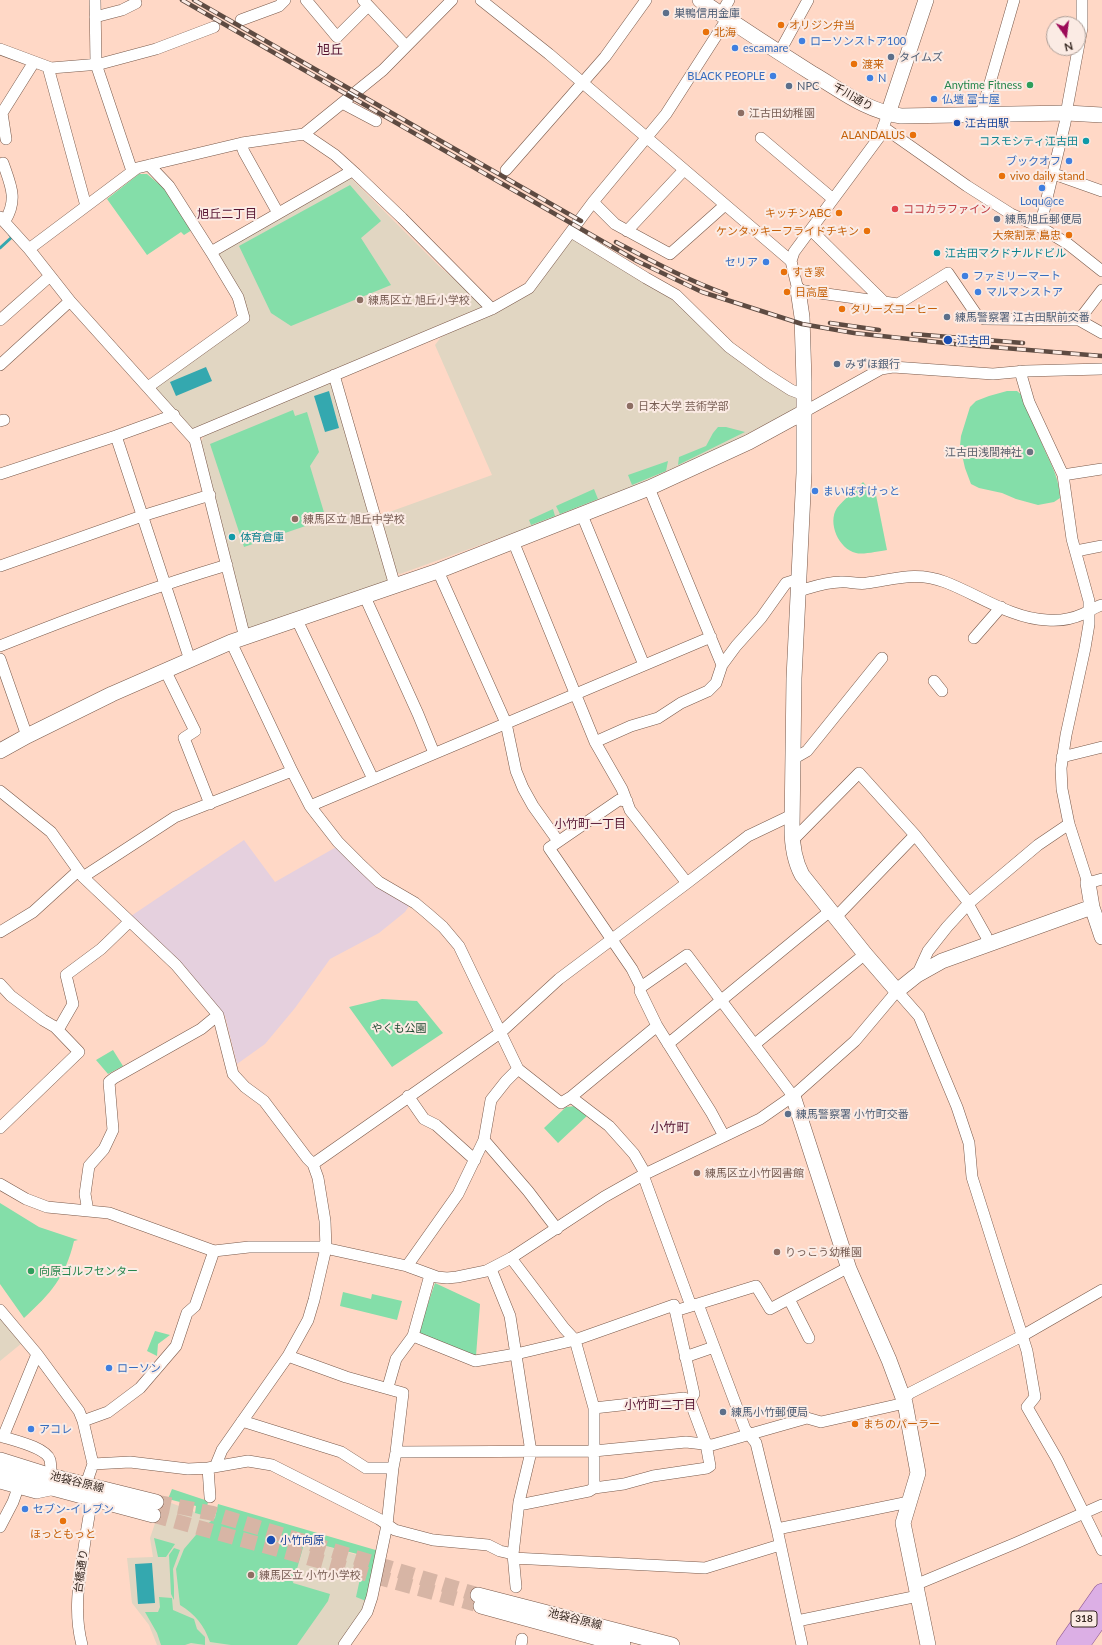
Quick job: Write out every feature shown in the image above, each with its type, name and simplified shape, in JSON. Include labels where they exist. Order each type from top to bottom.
[{"type":"main road","name":"318","points":[[1065,1645],[1102,1592]]},
{"type":"main road","name":"318","points":[[1081,1645],[1102,1615]]},
{"type":"street","points":[[95,0],[96,64],[132,172]]},
{"type":"street","points":[[241,20],[279,6],[285,0]]},
{"type":"street","points":[[306,0],[337,37],[365,3],[406,46]]},
{"type":"street","points":[[29,249],[137,168],[241,144],[304,134],[383,70],[452,0]]},
{"type":"street","points":[[481,0],[583,83],[791,261]]},
{"type":"street","points":[[506,170],[605,57],[646,0]]},
{"type":"street","name":"千川通り","points":[[700,0],[779,53],[858,102],[876,110],[885,121],[901,116],[1067,113],[1102,115]]},
{"type":"street","points":[[192,435],[492,309],[529,288],[593,202],[647,139],[666,114],[724,17],[729,0]]},
{"type":"street","points":[[779,53],[808,0]]},
{"type":"street","points":[[926,0],[880,136],[794,252],[791,261],[798,290],[802,318],[804,395],[804,473],[794,678],[792,841],[797,865],[802,875],[832,914],[918,1016],[957,1107],[969,1143],[972,1177],[1027,1351],[1034,1397],[1028,1407],[1057,1459],[1102,1550]]},
{"type":"street","points":[[981,114],[1014,0]]},
{"type":"street","points":[[1040,227],[1054,174],[1067,113],[1082,28],[1082,0]]},
{"type":"street","points":[[96,17],[122,10],[136,3]]},
{"type":"street","points":[[0,49],[48,67],[96,64],[156,49],[214,27]]},
{"type":"street","points":[[6,139],[2,113],[34,62]]},
{"type":"street","points":[[48,67],[86,206]]},
{"type":"street","points":[[342,103],[376,121]]},
{"type":"street","points":[[885,121],[966,186],[1011,214],[1040,227],[1068,244],[1102,271]]},
{"type":"street","points":[[304,134],[335,155],[402,218],[492,309]]},
{"type":"street","points":[[761,138],[833,199]]},
{"type":"street","points":[[241,144],[278,213]]},
{"type":"street","points":[[3,163],[10,185],[13,202],[10,212],[2,219],[29,249],[70,301],[195,440],[227,565],[238,640],[292,771],[310,806],[338,842],[379,882],[427,912],[443,927],[459,946],[518,1069],[562,1103],[657,1026]]},
{"type":"street","points":[[148,165],[169,186],[211,252],[238,297],[244,318],[148,387]]},
{"type":"street","points":[[627,232],[684,170]]},
{"type":"street","points":[[211,252],[352,171]]},
{"type":"street","points":[[1054,174],[1102,191]]},
{"type":"street","points":[[593,202],[614,224],[670,254],[725,205]]},
{"type":"street","points":[[811,230],[884,302]]},
{"type":"street","points":[[571,232],[676,295],[729,347],[766,374],[792,390],[804,395]]},
{"type":"street","points":[[798,290],[898,304],[948,273],[976,314],[984,318],[1079,320],[1102,333]]},
{"type":"street","points":[[0,320],[50,276]]},
{"type":"street","points":[[1079,320],[1102,290]]},
{"type":"street","points":[[0,365],[70,301]]},
{"type":"street","points":[[0,751],[27,736],[165,670],[238,640],[438,571],[649,488],[749,442],[881,369],[892,367],[993,374],[1020,371],[1102,369]]},
{"type":"street","points":[[1020,371],[1029,402],[1063,475],[1070,524],[1090,601],[1085,648],[1062,757],[1062,789],[1069,824],[1095,881],[1092,907],[1102,937]]},
{"type":"street","points":[[334,375],[395,586]]},
{"type":"street","points":[[0,474],[116,436],[174,415]]},
{"type":"street","points":[[116,436],[190,660]]},
{"type":"street","points":[[1063,475],[1102,469]]},
{"type":"street","points":[[649,488],[722,665]]},
{"type":"street","points":[[0,566],[142,516],[210,495]]},
{"type":"street","points":[[582,515],[644,665]]},
{"type":"street","points":[[513,541],[595,742],[630,810],[687,883]]},
{"type":"street","points":[[1076,550],[1102,546]]},
{"type":"street","points":[[0,646],[59,622],[164,584],[227,565]]},
{"type":"street","points":[[438,571],[506,723],[516,771],[523,788],[533,806],[558,841]]},
{"type":"street","points":[[595,742],[631,726],[658,718],[681,703],[708,691],[716,683],[722,665],[736,646],[761,618],[786,583],[799,585],[842,582],[866,584],[911,576],[924,576],[946,582],[1017,613],[1046,620],[1068,618],[1083,614],[1102,605]]},
{"type":"street","points":[[365,596],[434,753]]},
{"type":"street","points":[[974,638],[1001,607]]},
{"type":"street","points":[[297,620],[374,779]]},
{"type":"street","points":[[310,806],[711,637]]},
{"type":"street","points":[[793,760],[807,752],[882,658]]},
{"type":"street","points":[[0,659],[27,736]]},
{"type":"street","points":[[165,670],[195,731],[184,738],[210,804]]},
{"type":"street","points":[[934,681],[942,691]]},
{"type":"street","points":[[1062,757],[1102,747]]},
{"type":"street","points":[[0,932],[32,912],[81,874],[175,817],[292,771]]},
{"type":"street","points":[[792,841],[859,773],[915,836],[969,904],[989,945]]},
{"type":"street","points":[[0,791],[51,832],[81,874],[129,922],[176,965],[218,1015],[233,1074],[245,1087],[264,1101],[313,1164],[323,1199],[326,1248],[308,1320],[288,1356],[242,1420],[212,1467],[210,1497]]},
{"type":"street","points":[[627,802],[619,800],[549,848],[632,969],[641,987],[640,991],[657,1026],[711,1112],[724,1136]]},
{"type":"street","points":[[313,1164],[500,1032],[559,979],[748,836],[792,814]]},
{"type":"street","points":[[917,975],[928,951],[947,927],[969,904],[1038,845],[1069,824]]},
{"type":"street","points":[[668,1044],[832,914],[915,836]]},
{"type":"street","points":[[0,1184],[26,1199],[47,1207],[109,1212],[214,1251],[249,1247],[326,1248],[407,1266],[430,1275],[447,1278],[491,1269],[557,1229],[604,1196],[644,1174],[760,1119],[793,1096],[855,1041],[897,991],[917,975],[942,961],[1092,907]]},
{"type":"street","points":[[58,1030],[73,1004],[66,975],[101,949],[129,922]]},
{"type":"street","points":[[755,1044],[865,954]]},
{"type":"street","points":[[641,987],[687,956],[722,1000],[793,1096],[849,1267],[889,1360],[904,1401],[918,1473],[903,1523],[928,1645]]},
{"type":"street","points":[[0,984],[11,996],[58,1030],[79,1052],[0,1128]]},
{"type":"street","points":[[88,1211],[85,1194],[89,1166],[104,1149],[113,1130],[109,1082],[201,1029],[218,1015]]},
{"type":"street","points":[[407,1266],[458,1194],[484,1140],[491,1100],[518,1069]]},
{"type":"street","points":[[408,1096],[424,1119],[436,1125],[474,1160]]},
{"type":"street","points":[[571,1097],[609,1126],[634,1154],[644,1174],[694,1305],[714,1347],[745,1429],[756,1443],[777,1529],[802,1645]]},
{"type":"street","points":[[484,1140],[528,1191],[557,1229]]},
{"type":"street","points":[[83,1421],[108,1412],[140,1388],[176,1346],[188,1313],[195,1306],[214,1251]]},
{"type":"street","points":[[511,1258],[564,1328],[575,1340],[594,1408],[594,1488]]},
{"type":"street","points":[[675,1311],[756,1286],[770,1309],[849,1267]]},
{"type":"street","points":[[491,1269],[508,1310],[531,1452],[519,1502],[513,1556],[516,1586]]},
{"type":"street","points":[[388,1387],[396,1359],[413,1336],[430,1275]]},
{"type":"street","points":[[396,1452],[594,1451],[686,1442],[712,1445],[808,1418],[821,1422],[904,1401],[910,1393],[1022,1336],[1102,1290]]},
{"type":"street","points":[[789,1299],[809,1338]]},
{"type":"street","points":[[413,1336],[475,1361],[516,1354],[575,1340],[674,1305],[694,1394],[690,1401]]},
{"type":"street","points":[[0,1310],[37,1354],[79,1410],[93,1464],[130,1462],[188,1469],[248,1461],[272,1465],[358,1508],[395,1530],[433,1540],[488,1545],[513,1556],[705,1568],[780,1545]]},
{"type":"street","points":[[685,1356],[714,1347]]},
{"type":"street","points":[[0,1483],[36,1493],[53,1482],[50,1460],[47,1454],[39,1449],[1,1437],[37,1354]]},
{"type":"street","points":[[288,1356],[346,1377],[388,1387],[403,1393],[387,1525],[372,1597],[367,1612],[344,1645]]},
{"type":"street","points":[[519,1502],[524,1504],[589,1491],[594,1488],[624,1484],[654,1476],[707,1468],[710,1466],[706,1444],[690,1401],[684,1398],[594,1408]]},
{"type":"street","points":[[242,1420],[341,1452],[366,1468],[393,1468]]},
{"type":"street","name":"池袋谷原線","points":[[0,1460],[53,1482]]},
{"type":"street","name":"台橋通り","points":[[78,1644],[76,1603],[78,1577],[93,1464]]},
{"type":"street","name":"池袋谷原線","points":[[0,1472],[53,1482],[154,1508]]},
{"type":"street","points":[[0,1527],[13,1502],[18,1488]]},
{"type":"street","points":[[777,1529],[909,1502]]},
{"type":"street","points":[[797,1621],[916,1590],[1102,1505]]},
{"type":"street","name":"池袋谷原線","points":[[623,1645],[477,1599],[672,1645]]},
{"type":"shaded area","name":"練馬区立 旭丘小学校","points":[[350,177],[439,266],[482,303],[482,307],[195,428],[189,428],[155,390],[155,386],[247,320],[217,252]]},
{"type":"shaded area","name":"日本大学 芸術学部","points":[[571,237],[604,259],[679,300],[795,396],[798,400],[797,408],[737,439],[627,489],[530,527],[400,574],[396,572],[381,515],[492,475],[435,345],[441,337],[513,303]]},
{"type":"shaded area","name":"練馬区立 旭丘中学校","points":[[328,383],[334,386],[389,578],[388,582],[249,630],[246,628],[200,444],[204,436]]},
{"type":"shaded area","points":[[244,840],[275,882],[338,846],[409,906],[405,912],[379,933],[330,959],[295,1008],[265,1044],[237,1064],[225,1016],[177,959],[131,916]]},
{"type":"shaded area","points":[[0,1318],[22,1343],[0,1361]]},
{"type":"shaded area","name":"練馬区立 小竹小学校","points":[[163,1500],[206,1516],[215,1518],[215,1515],[375,1560],[363,1612],[338,1645],[157,1645],[149,1625],[132,1603],[127,1558],[153,1557],[150,1538]]},
{"type":"green space","points":[[139,174],[147,174],[167,191],[192,230],[184,235],[181,232],[147,255],[107,199]]},
{"type":"green space","points":[[350,185],[381,221],[361,238],[391,285],[291,326],[271,313],[239,246]]},
{"type":"green space","points":[[1007,391],[1017,391],[1023,396],[1058,482],[1060,498],[1054,502],[1038,505],[1016,499],[1002,493],[979,488],[971,484],[965,468],[960,446],[961,436],[970,407],[976,401]]},
{"type":"green space","points":[[293,410],[295,416],[307,412],[319,452],[310,466],[326,519],[244,547],[210,444]]},
{"type":"green space","points":[[718,427],[726,427],[745,432],[678,465],[679,457],[706,446]]},
{"type":"green space","points":[[668,461],[666,471],[632,485],[628,475]]},
{"type":"green space","points":[[863,482],[870,490],[875,490],[887,550],[856,553],[850,551],[844,546],[836,535],[833,521],[837,508]]},
{"type":"green space","points":[[594,489],[598,499],[560,514],[556,506]]},
{"type":"green space","points":[[553,509],[555,516],[531,525],[529,520]]},
{"type":"green space","name":"やくも公園","points":[[382,999],[417,1001],[443,1033],[392,1067],[349,1007]]},
{"type":"green space","points":[[113,1050],[123,1066],[108,1074],[96,1060]]},
{"type":"green space","points":[[576,1106],[588,1115],[558,1143],[544,1128],[566,1107]]},
{"type":"green space","name":"向原ゴルフセンター","points":[[0,1203],[39,1227],[78,1240],[74,1241],[66,1265],[56,1284],[42,1301],[24,1318],[0,1284]]},
{"type":"green space","points":[[435,1283],[480,1304],[476,1356],[418,1333]]},
{"type":"green space","points":[[343,1292],[371,1299],[372,1294],[402,1301],[397,1320],[340,1306]]},
{"type":"green space","points":[[155,1331],[170,1335],[158,1344],[157,1356],[147,1351]]},
{"type":"green space","points":[[172,1489],[208,1501],[206,1516],[195,1513],[196,1506],[168,1499]]},
{"type":"green space","points":[[218,1504],[379,1551],[366,1601],[356,1597],[365,1556],[295,1538],[267,1534],[304,1544],[293,1583],[330,1594],[328,1601],[297,1645],[231,1645],[210,1642],[205,1630],[198,1620],[180,1605],[176,1569],[184,1549],[201,1529],[215,1518]]},
{"type":"green space","points":[[154,1538],[175,1544],[166,1557],[158,1557]]},
{"type":"green space","points":[[174,1548],[180,1550],[173,1569],[174,1600],[171,1594],[169,1555]]},
{"type":"green space","points":[[159,1597],[172,1598],[173,1610],[194,1619],[197,1629],[205,1637],[205,1645],[191,1643],[185,1645],[161,1645],[157,1633],[145,1612],[158,1612],[160,1607]]},
{"type":"water","points":[[206,367],[212,381],[176,396],[170,382]]},
{"type":"water","points":[[329,391],[339,428],[325,432],[314,396]]},
{"type":"water","points":[[152,1563],[155,1603],[138,1604],[135,1564]]},
{"type":"waterway","points":[[0,248],[12,237],[10,235]]},
{"type":"tunnel","points":[[156,1502],[211,1513],[478,1595]]},
{"type":"tunnel","points":[[153,1515],[475,1604]]},
{"type":"railway","points":[[182,0],[637,261],[702,292],[802,324],[854,333],[955,344],[1102,356]]},
{"type":"railway","points":[[194,0],[581,221]]},
{"type":"railway","points":[[616,242],[656,263],[726,294]]},
{"type":"railway","points":[[830,323],[879,330]]},
{"type":"railway","points":[[913,334],[1023,343]]},
{"type":"place","name":"巣鴨信用金庫","points":[[666,13]]},
{"type":"place","name":"オリジン弁当","points":[[781,25]]},
{"type":"place","name":"北海","points":[[706,32]]},
{"type":"place","name":"ローソンストア100","points":[[802,41]]},
{"type":"place","name":"escamare","points":[[735,48]]},
{"type":"place","name":"タイムズ","points":[[891,57]]},
{"type":"place","name":"渡来","points":[[854,64]]},
{"type":"place","name":"BLACK PEOPLE","points":[[773,76]]},
{"type":"place","name":"N","points":[[870,78]]},
{"type":"place","name":"Anytime Fitness","points":[[1030,85]]},
{"type":"place","name":"NPC","points":[[789,86]]},
{"type":"place","name":"仏壇 富士屋","points":[[934,99]]},
{"type":"place","name":"江古田幼稚園","points":[[741,113]]},
{"type":"place","name":"江古田駅","points":[[957,123]]},
{"type":"place","name":"ALANDALUS","points":[[913,135]]},
{"type":"place","name":"コスモシティ江古田","points":[[1086,141]]},
{"type":"place","name":"ブックオフ","points":[[1069,161]]},
{"type":"place","name":"vivo daily stand","points":[[1002,176]]},
{"type":"place","name":"Loqu@ce","points":[[1042,188]]},
{"type":"place","name":"ココカラファイン","points":[[895,209]]},
{"type":"place","name":"キッチンABC","points":[[839,213]]},
{"type":"place","name":"練馬旭丘郵便局","points":[[997,219]]},
{"type":"place","name":"ケンタッキーフライドチキン","points":[[867,231]]},
{"type":"place","name":"大衆割烹 島忠","points":[[1069,235]]},
{"type":"place","name":"江古田マクドナルドビル","points":[[937,253]]},
{"type":"place","name":"セリア","points":[[766,262]]},
{"type":"place","name":"すき家","points":[[784,272]]},
{"type":"place","name":"ファミリーマート","points":[[965,276]]},
{"type":"place","name":"日高屋","points":[[787,292]]},
{"type":"place","name":"マルマンストア","points":[[978,292]]},
{"type":"place","name":"練馬区立 旭丘小学校","points":[[360,300]]},
{"type":"place","name":"タリーズコーヒー","points":[[842,309]]},
{"type":"place","name":"練馬警察署 江古田駅前交番","points":[[947,317]]},
{"type":"place","name":"江古田","points":[[948,340]]},
{"type":"place","name":"みずほ銀行","points":[[837,364]]},
{"type":"place","name":"日本大学 芸術学部","points":[[630,406]]},
{"type":"place","name":"江古田浅間神社","points":[[1030,452]]},
{"type":"place","name":"まいばすけっと","points":[[815,491]]},
{"type":"place","name":"練馬区立 旭丘中学校","points":[[295,519]]},
{"type":"place","name":"体育倉庫","points":[[232,537]]},
{"type":"place","name":"練馬警察署 小竹町交番","points":[[788,1114]]},
{"type":"place","name":"練馬区立小竹図書館","points":[[697,1173]]},
{"type":"place","name":"りっこう幼稚園","points":[[777,1252]]},
{"type":"place","name":"向原ゴルフセンター","points":[[31,1271]]},
{"type":"place","name":"ローソン","points":[[109,1368]]},
{"type":"place","name":"練馬小竹郵便局","points":[[723,1412]]},
{"type":"place","name":"まちのパーラー","points":[[855,1424]]},
{"type":"place","name":"アコレ","points":[[31,1429]]},
{"type":"place","name":"セブン-イレブン","points":[[25,1509]]},
{"type":"place","name":"ほっともっと","points":[[63,1521]]},
{"type":"place","name":"小竹向原","points":[[271,1540]]},
{"type":"place","name":"練馬区立 小竹小学校","points":[[251,1575]]},
{"type":"district","name":"旭丘","points":[[330,50]]},
{"type":"district","name":"旭丘二丁目","points":[[227,214]]},
{"type":"district","name":"小竹町一丁目","points":[[590,824]]},
{"type":"district","name":"小竹町","points":[[670,1128]]},
{"type":"district","name":"小竹町二丁目","points":[[660,1405]]}]
